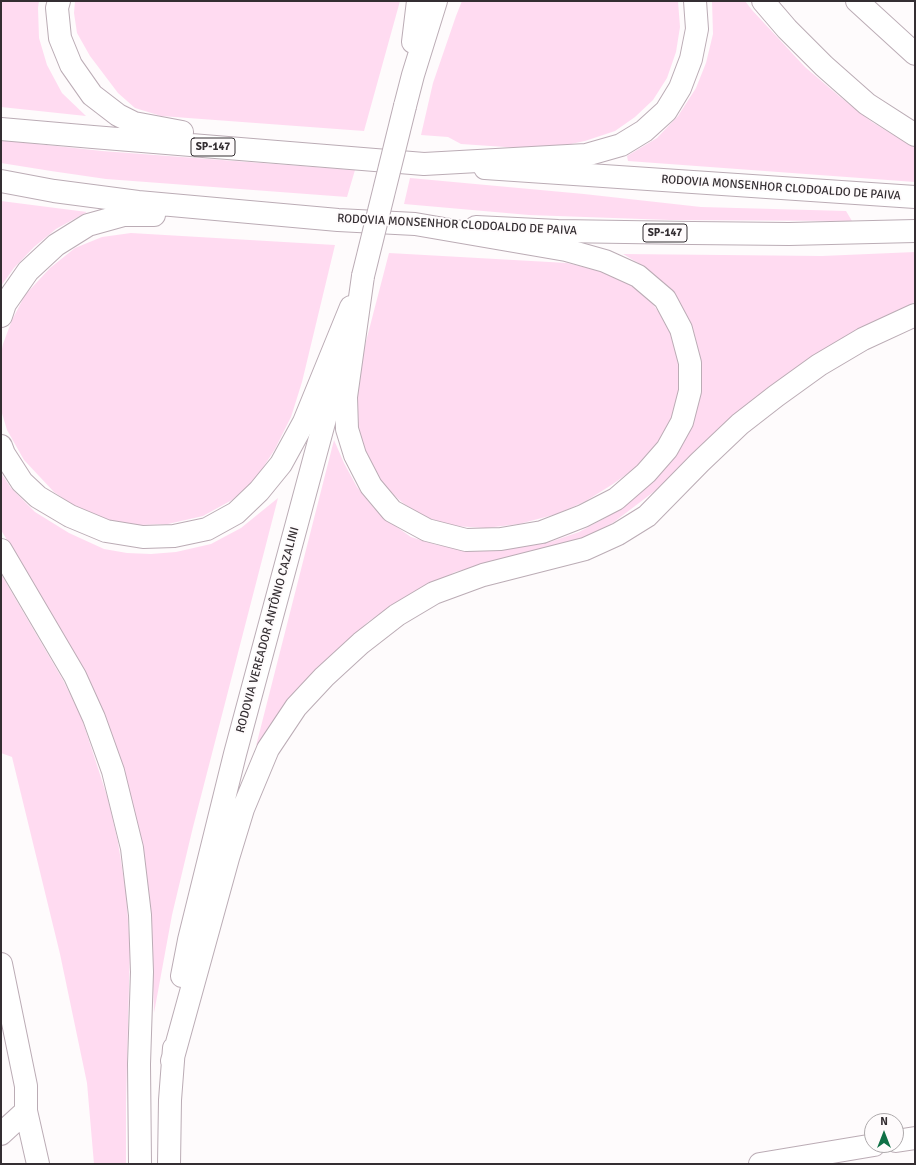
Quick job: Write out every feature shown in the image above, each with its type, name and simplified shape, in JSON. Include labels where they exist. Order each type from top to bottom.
[{"type":"main road","points":[[59,1],[57,8],[60,38],[70,65],[92,95],[118,115],[134,122],[168,130],[351,158]]},
{"type":"main road","points":[[405,104],[418,1]]},
{"type":"main road","points":[[405,104],[436,1]]},
{"type":"main road","points":[[413,75],[447,1]]},
{"type":"main road","points":[[424,164],[586,155],[621,145],[644,131],[666,111],[680,88],[691,59],[697,29],[695,1]]},
{"type":"main road","points":[[763,1],[787,29],[834,75],[867,104],[915,135]]},
{"type":"main road","points":[[857,1],[915,54]]},
{"type":"main road","name":"RODOVIA VEREADOR ANTÔNIO CAZALINI","points":[[168,1164],[172,1061],[180,992],[189,940],[237,746],[363,277],[405,104]]},
{"type":"main road","name":"RODOVIA MONSENHOR CLODOALDO DE PAIVA","points":[[1,129],[93,138],[424,164],[915,197]]},
{"type":"main road","name":"RODOVIA MONSENHOR CLODOALDO DE PAIVA","points":[[1,181],[54,191],[138,202],[338,220],[558,231],[789,234],[915,231]]},
{"type":"main road","points":[[1,316],[5,304],[28,271],[56,245],[88,225],[124,215],[338,220]]},
{"type":"main road","points":[[363,277],[346,397],[347,429],[355,455],[370,486],[392,511],[427,530],[466,540],[501,539],[542,532],[583,516],[616,499],[646,473],[667,449],[682,422],[690,391],[690,363],[681,329],[665,299],[638,276],[605,261],[566,250],[415,224]]},
{"type":"main road","points":[[1,446],[4,454],[22,482],[38,497],[70,516],[106,531],[143,537],[174,536],[207,529],[236,513],[259,491],[281,464],[304,422],[363,277]]},
{"type":"main road","points":[[172,1061],[243,809],[268,749],[296,707],[324,677],[361,643],[391,620],[434,593],[483,575],[585,549],[618,534],[647,516],[740,424],[776,396],[819,365],[863,339],[915,315]]},
{"type":"main road","points":[[1,550],[75,676],[94,718],[113,771],[132,848],[140,915],[142,972],[140,1164]]},
{"type":"main road","points":[[1,964],[26,1086],[26,1111],[38,1164]]},
{"type":"main road","points":[[1,1134],[26,1111]]},
{"type":"main road","points":[[904,1140],[915,1138]]},
{"type":"main road","points":[[760,1164],[864,1147]]},
{"type":"shaded area","points":[[1,1],[39,1],[39,38],[47,65],[62,93],[86,116],[1,107]]},
{"type":"shaded area","points":[[75,1],[400,1],[364,131],[161,116],[135,108],[118,93],[90,56],[77,33],[74,13]]},
{"type":"shaded area","points":[[462,1],[678,1],[680,27],[676,52],[667,78],[653,100],[635,117],[615,131],[585,141],[557,147],[520,148],[461,144],[448,137],[421,135],[433,83]]},
{"type":"shaded area","points":[[712,1],[745,1],[805,67],[872,122],[915,148],[915,182],[628,161],[627,156],[657,138],[678,116],[696,88],[706,63],[713,34]]},
{"type":"shaded area","points":[[1,140],[102,151],[355,170],[347,197],[106,179],[1,163]]},
{"type":"shaded area","points":[[410,178],[584,194],[701,207],[846,211],[852,221],[670,220],[529,215],[404,204]]},
{"type":"shaded area","points":[[1,201],[87,212],[56,229],[34,247],[14,268],[1,286]]},
{"type":"shaded area","points":[[131,233],[335,245],[302,382],[291,417],[275,449],[255,480],[232,500],[203,516],[168,524],[139,525],[109,521],[77,508],[54,492],[24,460],[7,430],[1,410],[1,354],[3,344],[12,320],[25,295],[50,268],[75,248],[102,237]]},
{"type":"shaded area","points":[[915,252],[915,302],[862,327],[791,371],[756,397],[723,426],[660,487],[614,522],[593,534],[565,544],[455,572],[399,602],[369,621],[319,667],[295,692],[256,746],[334,440],[357,487],[373,507],[391,523],[411,537],[437,545],[463,549],[490,550],[550,542],[579,532],[607,517],[655,480],[672,458],[690,429],[700,398],[702,372],[699,352],[693,329],[681,305],[666,285],[643,266],[623,254],[822,256]]},
{"type":"shaded area","points":[[389,253],[567,263],[604,272],[626,282],[648,298],[665,320],[676,347],[679,372],[678,397],[671,422],[658,443],[638,466],[586,501],[557,514],[519,524],[486,528],[453,526],[425,517],[404,504],[386,488],[368,465],[358,435],[355,406],[357,376]]},
{"type":"shaded area","points":[[1,473],[11,488],[35,512],[69,533],[104,549],[127,553],[151,554],[176,552],[211,544],[241,528],[278,498],[193,827],[172,915],[154,1013],[151,918],[75,655],[1,530]]},
{"type":"shaded area","points":[[1,574],[63,680],[81,716],[108,799],[118,842],[126,893],[130,947],[126,1164],[94,1164],[87,1083],[60,954],[12,757],[1,753]]}]
